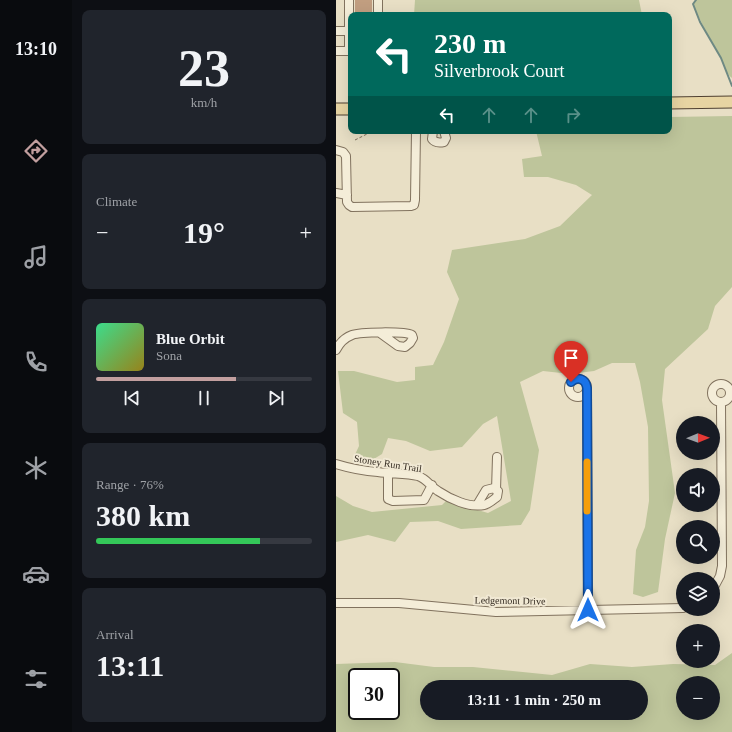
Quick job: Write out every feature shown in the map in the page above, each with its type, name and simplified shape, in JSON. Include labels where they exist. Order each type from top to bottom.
[{"type":"main road","points":[[672,103],[732,102]]},
{"type":"main road","points":[[336,109],[348,109]]},
{"type":"street","points":[[349,0],[349,12]]},
{"type":"street","points":[[378,0],[378,12]]},
{"type":"street","points":[[336,31],[348,31]]},
{"type":"street","points":[[336,51],[348,51]]},
{"type":"street","points":[[336,150],[343,152],[346,156],[347,202],[349,205],[352,207],[411,206],[414,204],[415,200],[416,134]]},
{"type":"street","points":[[433,134],[432,139],[434,142],[439,143],[444,142],[446,138],[445,134]]},
{"type":"street","points":[[336,194],[347,194]]},
{"type":"street","points":[[336,350],[340,343],[352,335],[380,333]]},
{"type":"street","points":[[587,391],[588,610]]},
{"type":"street","points":[[720,576],[722,566],[721,402]]},
{"type":"street","name":"Stoney Run Trail","points":[[336,464],[346,467],[418,476],[428,480],[437,490],[459,502],[484,505],[497,497],[497,457]]},
{"type":"street","points":[[388,473],[388,499],[393,501],[424,500],[432,486]]},
{"type":"street","name":"Ledgemont Drive","points":[[336,603],[399,603],[496,612],[676,608]]},
{"type":"path","points":[[355,140],[367,134]]},
{"type":"green space","points":[[415,0],[639,0],[641,12],[414,12]]},
{"type":"green space","points":[[696,0],[732,0],[732,78],[726,71],[720,56],[696,11],[693,4]]},
{"type":"green space","points":[[732,116],[732,287],[715,306],[708,329],[665,369],[662,400],[675,493],[665,539],[658,592],[643,597],[633,594],[636,550],[645,527],[649,501],[648,427],[635,363],[612,363],[594,371],[570,374],[543,371],[520,382],[539,450],[530,510],[521,525],[461,529],[438,521],[410,522],[395,542],[368,535],[336,542],[336,496],[353,506],[372,512],[442,505],[446,501],[488,513],[511,501],[497,416],[483,424],[462,447],[430,451],[406,441],[388,438],[382,454],[364,465],[352,461],[359,446],[357,422],[343,413],[338,371],[354,371],[397,382],[415,380],[415,367],[433,365],[444,342],[459,299],[447,272],[452,250],[525,239],[560,226],[592,195],[576,185],[548,177],[524,177],[522,159],[542,156],[537,134],[672,134],[672,117]]},
{"type":"green space","points":[[732,653],[732,732],[336,732],[336,664],[395,662],[434,667],[473,667],[552,675],[590,664],[632,667],[676,664],[676,668],[720,668],[720,661]]},
{"type":"building","points":[[355,0],[372,0],[372,12],[355,12]]},
{"type":"waterway","points":[[696,0],[693,4],[700,22],[721,58],[732,86]]},
{"type":"slow traffic","points":[[587,462],[587,511]]},
{"type":"route","points":[[571,382],[580,379],[587,384],[588,610]]}]
